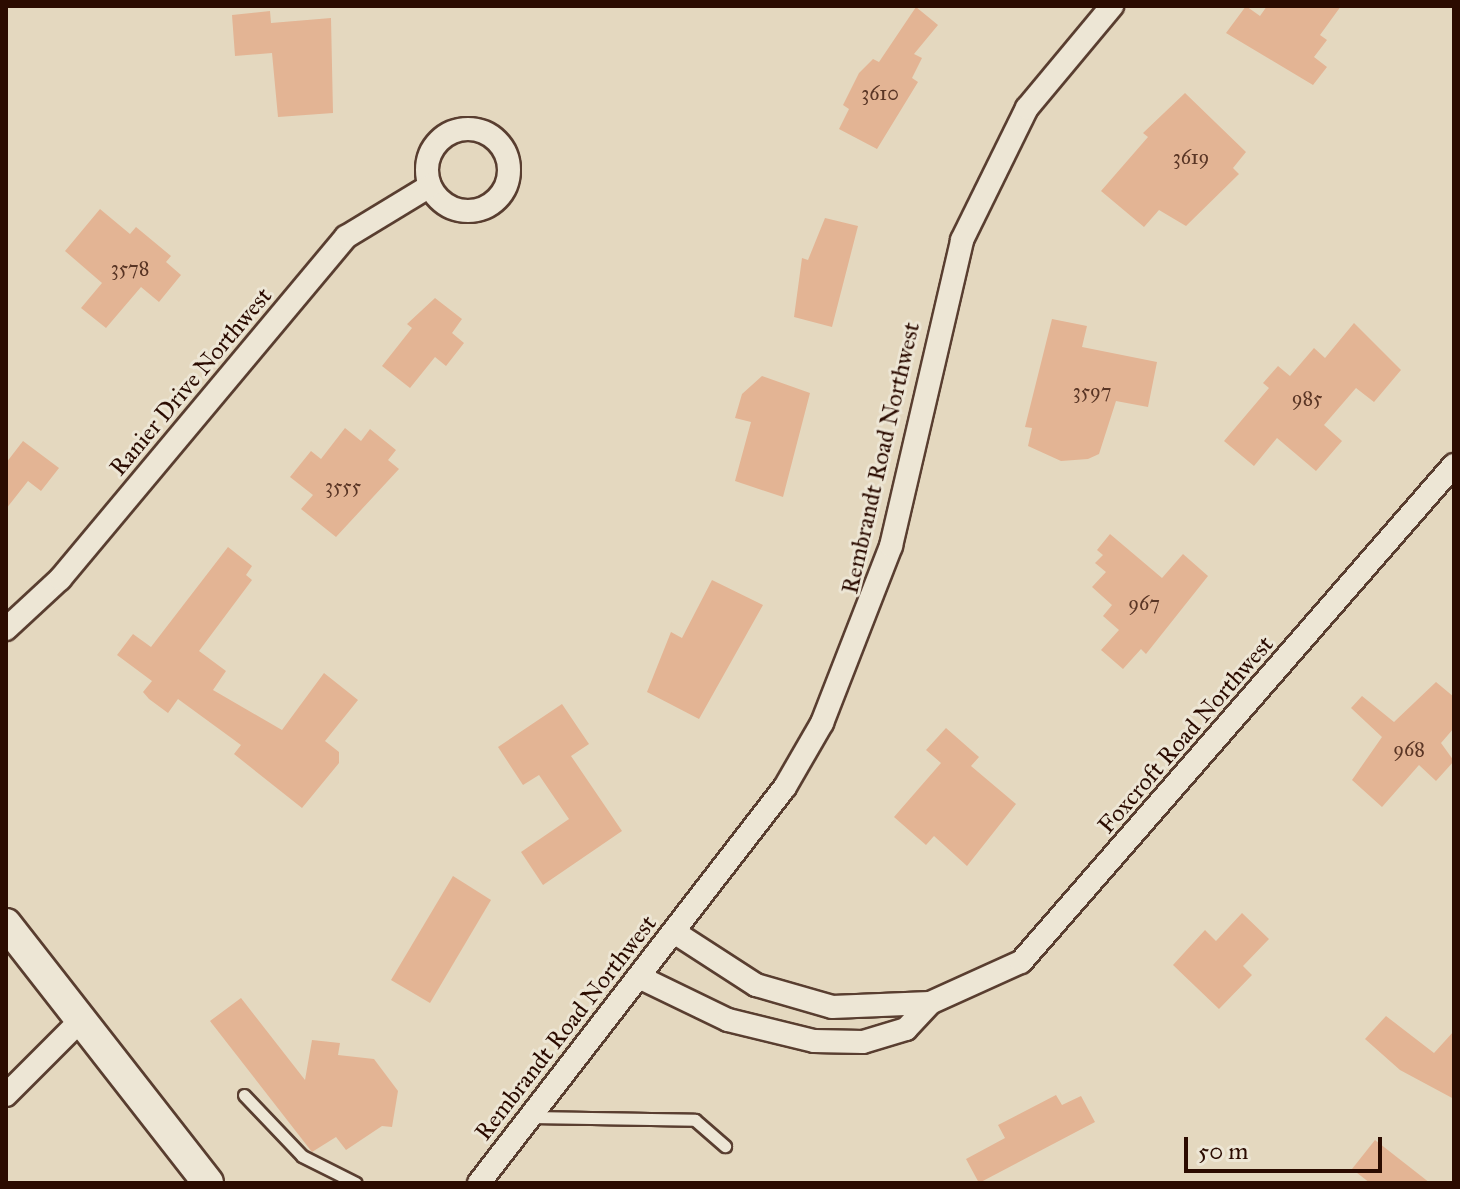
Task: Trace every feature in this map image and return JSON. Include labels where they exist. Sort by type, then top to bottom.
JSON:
[{"type":"main road","points":[[6,924],[208,1183]]},
{"type":"street","name":"Rembrandt Road Northwest","points":[[479,1183],[785,787],[834,697],[891,546],[962,240],[1027,108],[1112,6]]},
{"type":"street","name":"Ranier Drive Northwest","points":[[6,629],[60,579],[346,237],[430,186]]},
{"type":"street","name":"Foxcroft Road Northwest","points":[[674,932],[756,985],[794,999],[832,1007],[930,1003],[1021,962],[1454,465]]},
{"type":"street","name":"Foxcroft Road Northwest","points":[[639,977],[728,1020],[814,1041],[863,1042],[906,1029],[930,1003]]},
{"type":"street","points":[[6,1095],[81,1020]]},
{"type":"lane","points":[[244,1095],[302,1156],[356,1183]]},
{"type":"lane","points":[[530,1117],[695,1120],[725,1146]]},
{"type":"building","points":[[1246,6],[1260,16],[1267,6],[1341,6],[1320,35],[1327,40],[1314,57],[1327,67],[1313,85],[1226,33]]},
{"type":"building","points":[[916,7],[938,25],[914,54],[922,58],[912,78],[918,82],[877,149],[839,129],[849,109],[843,105],[859,73],[873,59],[879,62]]},
{"type":"building","points":[[270,11],[271,23],[331,18],[333,113],[278,117],[272,53],[235,56],[232,15]]},
{"type":"building","points":[[1185,93],[1246,152],[1233,168],[1239,174],[1186,226],[1159,210],[1144,227],[1101,191],[1148,137],[1143,133]]},
{"type":"building","points":[[100,209],[130,234],[136,227],[171,256],[166,262],[181,275],[159,302],[141,287],[106,328],[81,308],[102,283],[65,251]]},
{"type":"building","points":[[825,218],[858,226],[832,327],[794,317],[802,258],[808,260]]},
{"type":"building","points":[[435,298],[462,319],[452,333],[464,343],[446,366],[435,357],[410,388],[382,366],[412,328],[407,324]]},
{"type":"building","points":[[1052,319],[1087,326],[1082,347],[1157,362],[1148,407],[1116,401],[1099,454],[1088,459],[1061,461],[1028,446],[1032,428],[1025,427]]},
{"type":"building","points":[[1354,323],[1401,370],[1374,402],[1356,388],[1324,425],[1342,441],[1316,471],[1277,438],[1254,466],[1224,441],[1269,388],[1263,383],[1278,366],[1290,376],[1314,348],[1325,358]]},
{"type":"building","points":[[762,376],[810,393],[783,497],[735,481],[751,422],[735,418],[742,394]]},
{"type":"building","points":[[345,428],[361,441],[370,429],[396,450],[388,460],[399,469],[336,537],[301,509],[313,495],[290,477],[311,451],[321,459]]},
{"type":"building","points":[[23,441],[59,468],[41,491],[28,481],[6,509],[6,463]]},
{"type":"building","points":[[1110,534],[1162,578],[1183,554],[1208,576],[1146,654],[1141,649],[1123,669],[1101,650],[1119,630],[1103,616],[1112,605],[1092,587],[1106,572],[1095,563],[1103,555],[1097,550]]},
{"type":"building","points":[[228,547],[252,566],[246,575],[252,580],[199,651],[226,671],[213,690],[282,730],[324,673],[358,700],[325,741],[339,752],[339,763],[302,808],[234,754],[241,745],[178,699],[168,713],[149,699],[143,692],[152,681],[117,655],[133,634],[151,647]]},
{"type":"building","points":[[712,580],[763,605],[699,719],[647,692],[671,632],[682,638]]},
{"type":"building","points":[[1436,682],[1454,697],[1454,728],[1441,743],[1454,761],[1436,781],[1419,765],[1382,807],[1352,780],[1382,737],[1351,708],[1362,696],[1394,722]]},
{"type":"building","points":[[562,704],[589,744],[571,756],[622,831],[543,885],[521,852],[569,819],[539,775],[523,785],[498,747]]},
{"type":"building","points":[[946,728],[979,757],[971,766],[1016,804],[967,866],[934,836],[926,845],[894,817],[941,763],[926,750]]},
{"type":"building","points":[[453,876],[491,900],[430,1003],[391,980]]},
{"type":"building","points":[[1242,913],[1269,939],[1243,966],[1252,975],[1219,1009],[1173,965],[1205,930],[1216,941]]},
{"type":"building","points":[[241,998],[305,1080],[312,1040],[340,1043],[338,1055],[374,1059],[398,1091],[392,1127],[382,1126],[346,1150],[336,1137],[312,1152],[210,1021]]},
{"type":"building","points":[[1386,1016],[1434,1053],[1454,1031],[1454,1099],[1400,1070],[1365,1039]]},
{"type":"building","points":[[1056,1095],[1062,1105],[1081,1096],[1095,1122],[979,1183],[966,1159],[1005,1138],[998,1125]]},
{"type":"building","points":[[1375,1140],[1430,1183],[1370,1183],[1352,1169]]}]
